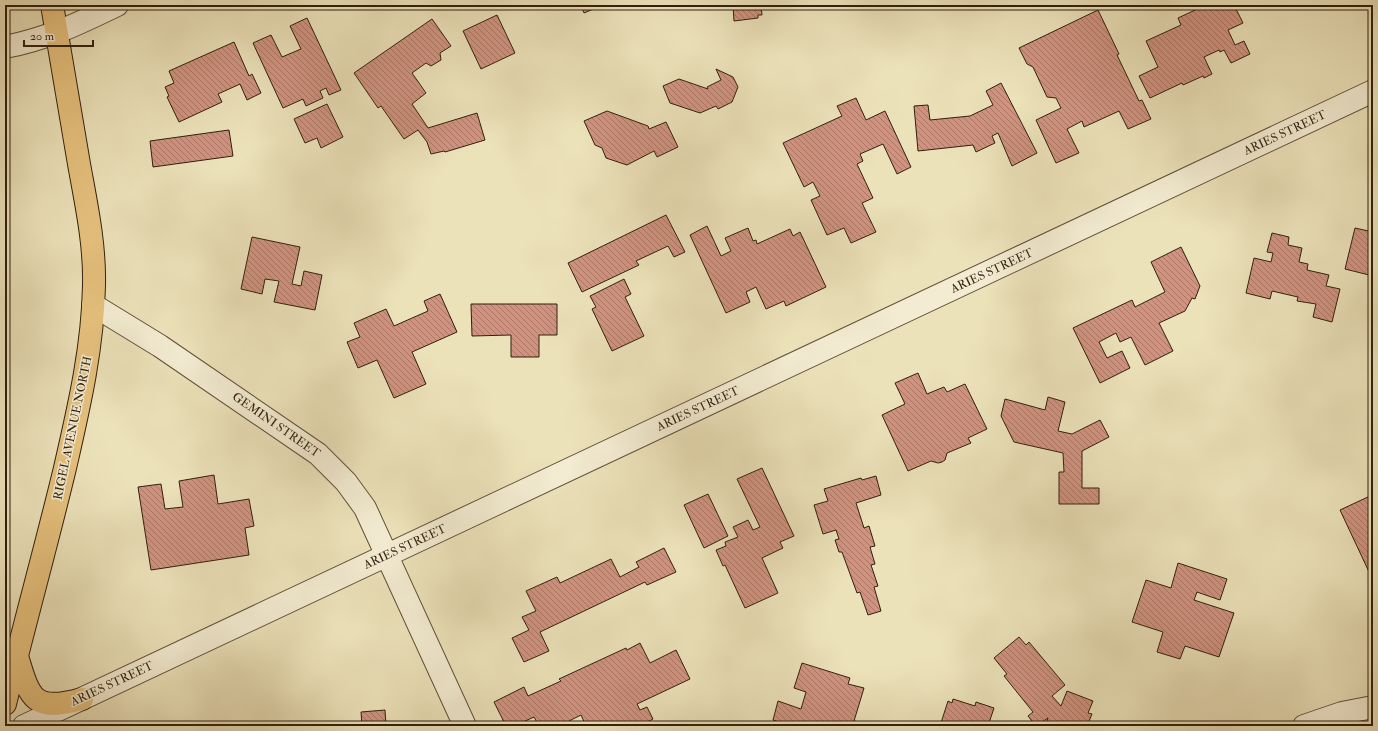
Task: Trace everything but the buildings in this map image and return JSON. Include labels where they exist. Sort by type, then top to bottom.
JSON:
[{"type":"main road","name":"RIGEL AVENUE NORTH","points":[[5,704],[48,538],[84,388],[89,357],[94,304],[93,261],[87,210],[52,5]]},
{"type":"main road","points":[[17,655],[25,682],[29,690],[38,700],[47,704],[60,705],[82,699]]},
{"type":"street","points":[[5,47],[32,42],[57,34],[118,5]]},
{"type":"street","name":"ARIES STREET","points":[[24,726],[1373,91]]},
{"type":"street","name":"GEMINI STREET","points":[[94,304],[160,346],[318,454],[346,482],[365,508],[465,726]]},
{"type":"street","points":[[1304,726],[1342,713],[1373,707]]}]
